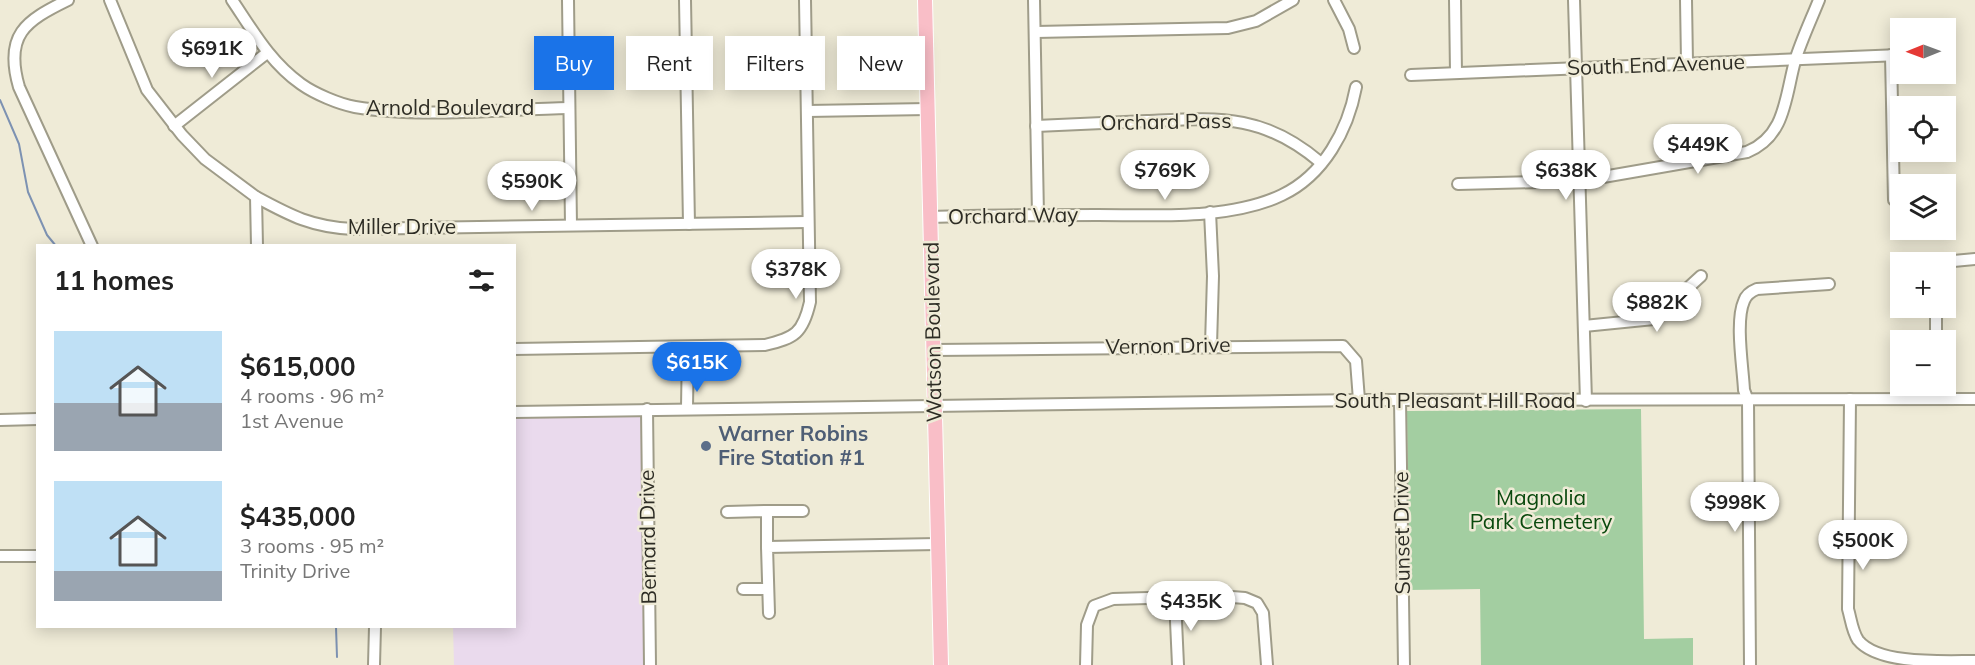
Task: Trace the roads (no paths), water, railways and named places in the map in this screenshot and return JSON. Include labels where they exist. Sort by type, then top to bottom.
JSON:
[{"type":"main road","name":"Watson Boulevard","points":[[925,0],[941,665]]},
{"type":"street","points":[[68,0],[36,15],[26,24],[15,45],[15,72],[91,244]]},
{"type":"street","name":"Miller Drive","points":[[110,0],[147,90],[174,126],[205,159],[256,197],[297,219],[328,228],[807,222]]},
{"type":"street","name":"Arnold Boulevard","points":[[232,0],[267,53],[302,85],[354,107],[416,111],[569,108]]},
{"type":"street","points":[[568,0],[571,225]]},
{"type":"street","points":[[685,0],[689,224]]},
{"type":"street","points":[[516,349],[765,345],[788,339],[805,324],[810,302],[805,0]]},
{"type":"street","points":[[1034,0],[1038,215]]},
{"type":"street","points":[[1036,32],[1228,28],[1256,21],[1293,0]]},
{"type":"street","points":[[1334,0],[1349,29],[1354,48]]},
{"type":"street","points":[[1455,0],[1456,73]]},
{"type":"street","points":[[1574,0],[1586,401]]},
{"type":"street","points":[[1686,0],[1687,62]]},
{"type":"street","points":[[1458,184],[1580,181],[1747,152],[1758,148],[1775,132],[1784,112],[1795,61],[1820,0]]},
{"type":"street","points":[[174,126],[267,53]]},
{"type":"street","name":"South End Avenue","points":[[1411,75],[1890,55]]},
{"type":"street","points":[[1894,174],[1896,84]]},
{"type":"street","name":"Orchard Way","points":[[930,217],[1170,215],[1247,207],[1283,195],[1299,184],[1320,162],[1342,135],[1356,87]]},
{"type":"street","points":[[807,111],[928,109]]},
{"type":"street","name":"Orchard Pass","points":[[1036,126],[1226,118],[1275,132],[1299,144],[1320,162]]},
{"type":"street","points":[[256,197],[257,244]]},
{"type":"street","points":[[1210,212],[1213,276],[1211,345]]},
{"type":"street","points":[[1956,261],[1975,259]]},
{"type":"street","points":[[1584,326],[1654,319],[1701,276]]},
{"type":"street","points":[[1750,665],[1748,401],[1744,390],[1742,338],[1744,300],[1751,292],[1769,287],[1829,284]]},
{"type":"street","name":"Vernon Drive","points":[[934,350],[1211,345],[1343,346],[1356,361],[1359,400]]},
{"type":"street","points":[[687,407],[688,347]]},
{"type":"street","points":[[1850,399],[1848,609],[1854,631],[1860,642],[1880,658],[1912,663],[1975,661]]},
{"type":"street","name":"South Pleasant Hill Road","points":[[516,411],[1359,400],[1975,399]]},
{"type":"street","name":"Sunset Drive","points":[[1400,400],[1404,665]]},
{"type":"street","name":"Bernard Drive","points":[[647,409],[650,665]]},
{"type":"street","points":[[0,420],[36,419]]},
{"type":"street","points":[[727,512],[803,511]]},
{"type":"street","points":[[766,512],[769,613]]},
{"type":"street","points":[[767,547],[938,544]]},
{"type":"street","points":[[0,556],[36,556]]},
{"type":"street","points":[[743,589],[768,589]]},
{"type":"street","points":[[1086,665],[1087,625],[1094,606],[1113,599],[1219,596],[1245,598],[1257,603],[1263,613],[1267,665]]},
{"type":"street","points":[[1175,599],[1178,665]]},
{"type":"street","points":[[374,665],[375,628]]},
{"type":"waterway","points":[[0,100],[19,144],[28,192],[47,235],[54,244]]},
{"type":"waterway","points":[[336,628],[337,657]]},
{"type":"place","name":"Warner Robins Fire Station #1","points":[[706,446]]},
{"type":"park label","name":"Magnolia Park Cemetery","points":[[1541,510]]}]
